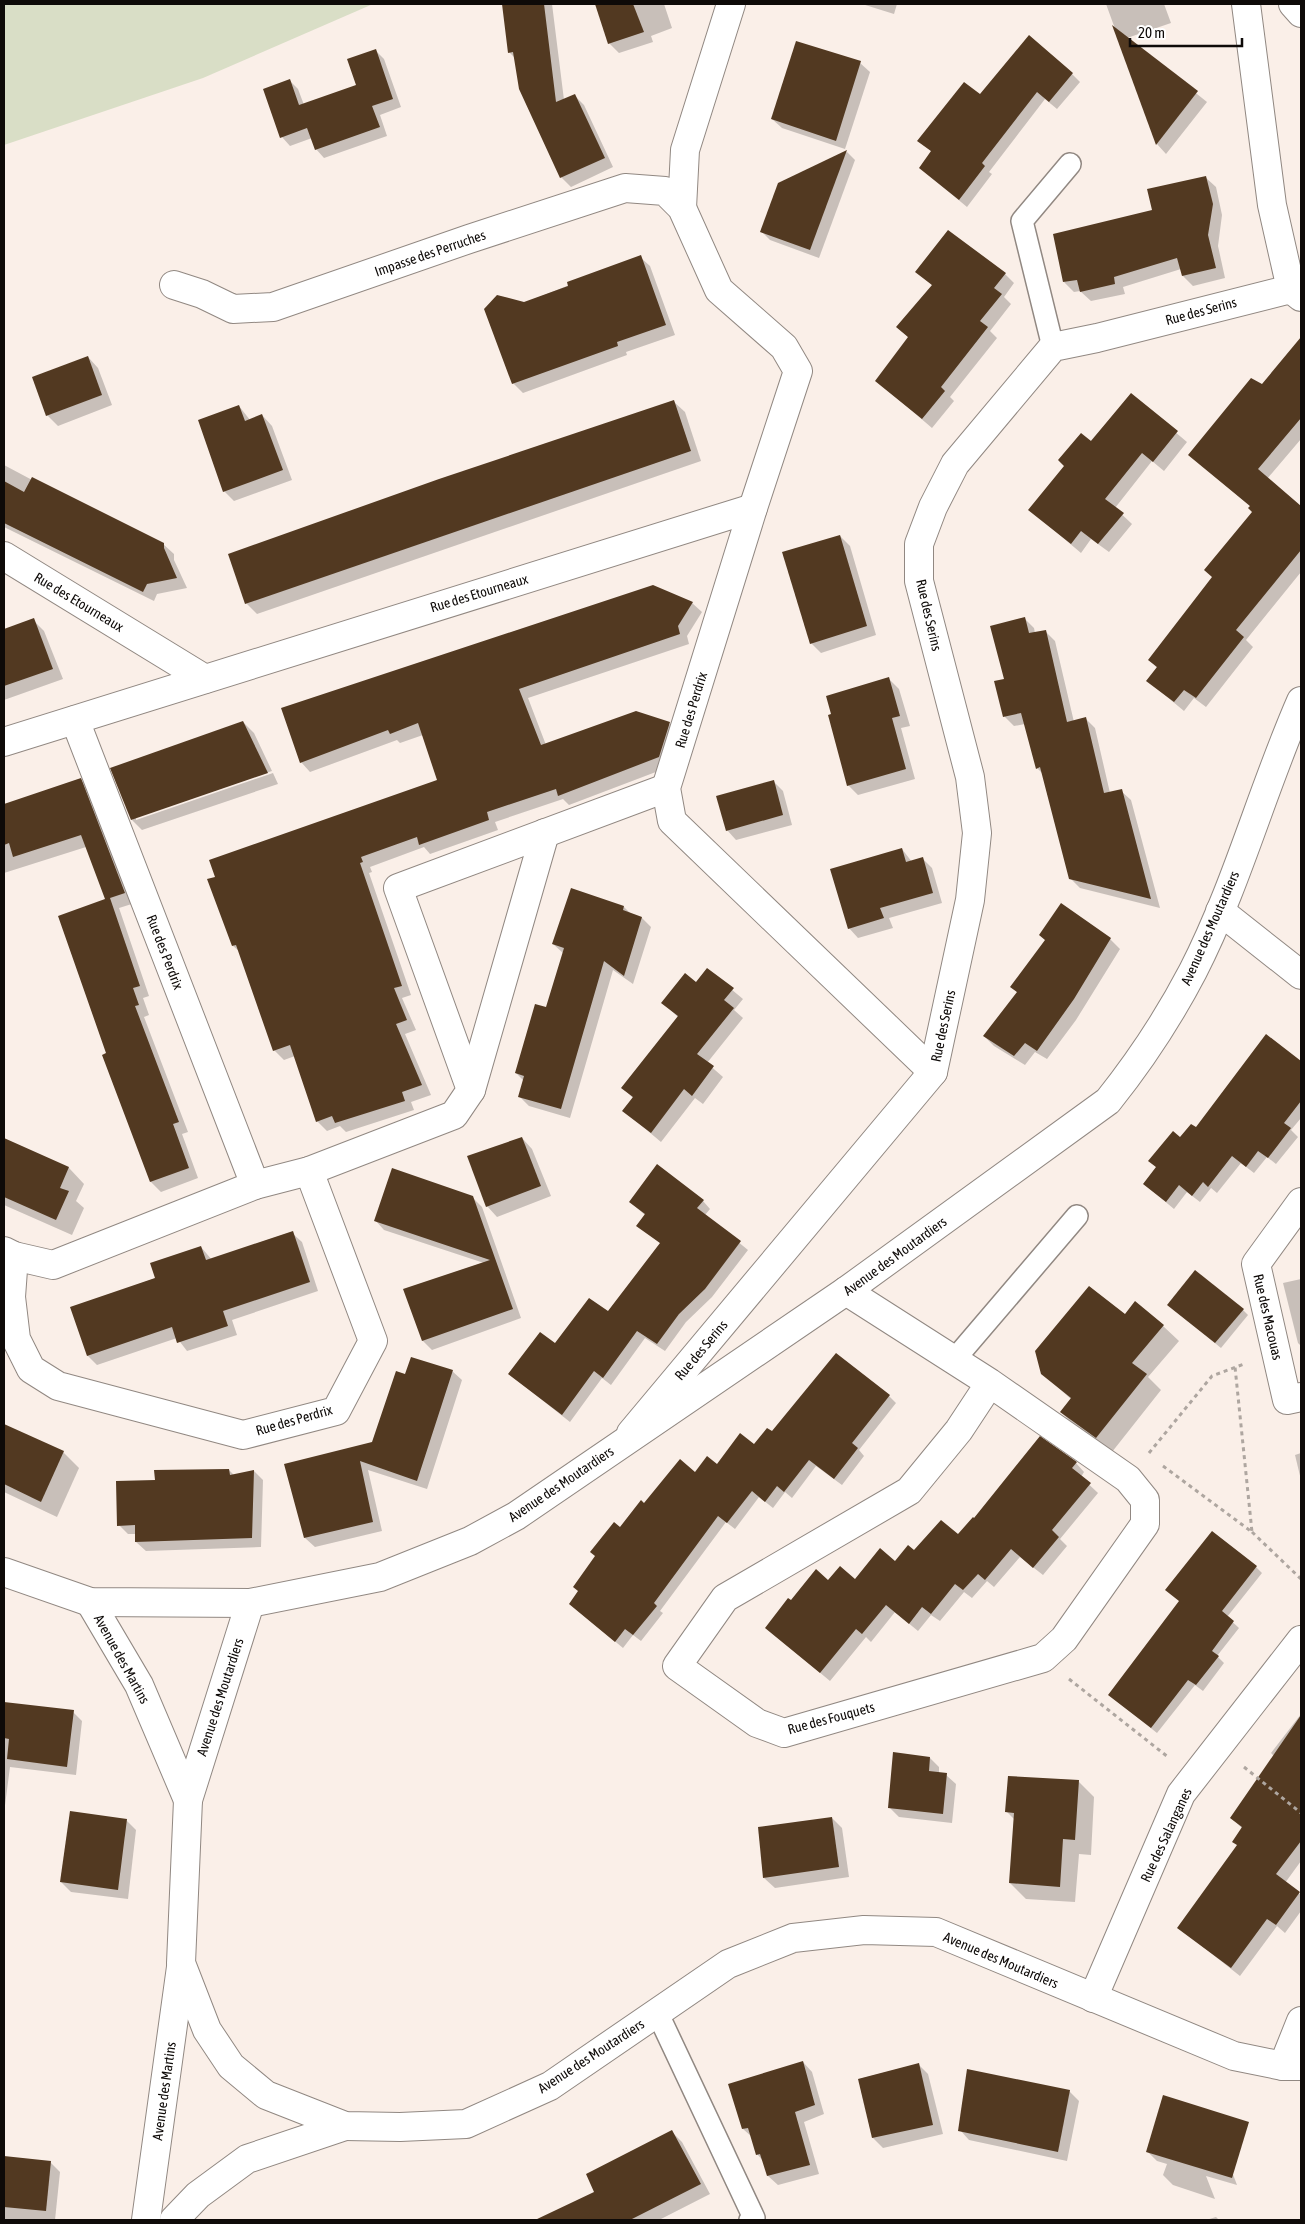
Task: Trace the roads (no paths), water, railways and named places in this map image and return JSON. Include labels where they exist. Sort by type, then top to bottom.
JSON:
[{"type":"street","name":"Impasse des Perruches","points":[[682,208],[686,150],[731,4]]},
{"type":"street","name":"Rue des Serins","points":[[622,1444],[933,1072],[970,900],[977,834],[970,777],[919,581],[919,544],[933,507],[956,464],[1053,347],[1296,293],[1272,205],[1246,4]]},
{"type":"street","points":[[1293,4],[1301,13]]},
{"type":"street","name":"Impasse des Perruches","points":[[174,285],[202,294],[234,309],[273,307],[468,239],[626,188],[664,191],[682,208],[719,290],[784,347],[798,370],[753,508]]},
{"type":"street","name":"Rue des Etourneaux","points":[[4,742],[753,508]]},
{"type":"street","name":"Rue des Perdrix","points":[[666,788],[753,508]]},
{"type":"street","name":"Rue des Etourneaux","points":[[4,556],[205,679]]},
{"type":"street","name":"Avenue des Moutardiers","points":[[1292,2066],[1234,2056],[936,1932],[864,1930],[793,1938],[728,1964],[550,2086],[466,2124],[400,2127],[345,2126],[266,2095],[231,2066],[207,2030],[181,1963],[188,1800],[250,1603],[380,1577],[425,1561],[470,1541],[516,1516],[846,1291],[1108,1101],[1135,1067],[1193,971],[1220,911],[1301,701]]},
{"type":"street","name":"Rue des Perdrix","points":[[75,720],[255,1184]]},
{"type":"street","name":"Rue des Serins","points":[[666,788],[672,821],[933,1072]]},
{"type":"street","points":[[471,1090],[398,888],[666,788]]},
{"type":"street","name":"Rue des Perdrix","points":[[309,1171],[373,1341],[336,1411],[243,1435],[58,1386],[31,1369],[16,1339],[11,1297],[9,1254],[53,1265],[255,1184],[309,1171],[454,1115],[471,1090],[545,833]]},
{"type":"street","points":[[1220,911],[1301,975]]},
{"type":"street","name":"Rue des Macouas","points":[[1301,1202],[1256,1264],[1287,1400],[1301,1397]]},
{"type":"street","name":"Rue des Fouquets","points":[[846,1291],[990,1382],[1128,1479],[1145,1500],[1145,1524],[1064,1639],[1043,1658],[784,1733],[757,1723],[677,1666],[725,1598],[909,1491],[959,1430],[990,1382]]},
{"type":"street","points":[[4,1572],[90,1602],[250,1603]]},
{"type":"street","name":"Avenue des Martins","points":[[90,1602],[139,1685],[188,1800]]},
{"type":"street","name":"Rue des Salanganes","points":[[1093,1998],[1181,1794],[1301,1640]]},
{"type":"street","name":"Avenue des Martins","points":[[146,2220],[181,1963]]},
{"type":"street","points":[[1292,2066],[1301,2020]]},
{"type":"street","points":[[174,2220],[198,2195],[247,2159],[345,2126]]},
{"type":"lane","points":[[1053,347],[1022,221],[1070,164]]},
{"type":"lane","points":[[954,1360],[1077,1216]]},
{"type":"lane","points":[[657,2012],[754,2218],[750,2220]]}]
